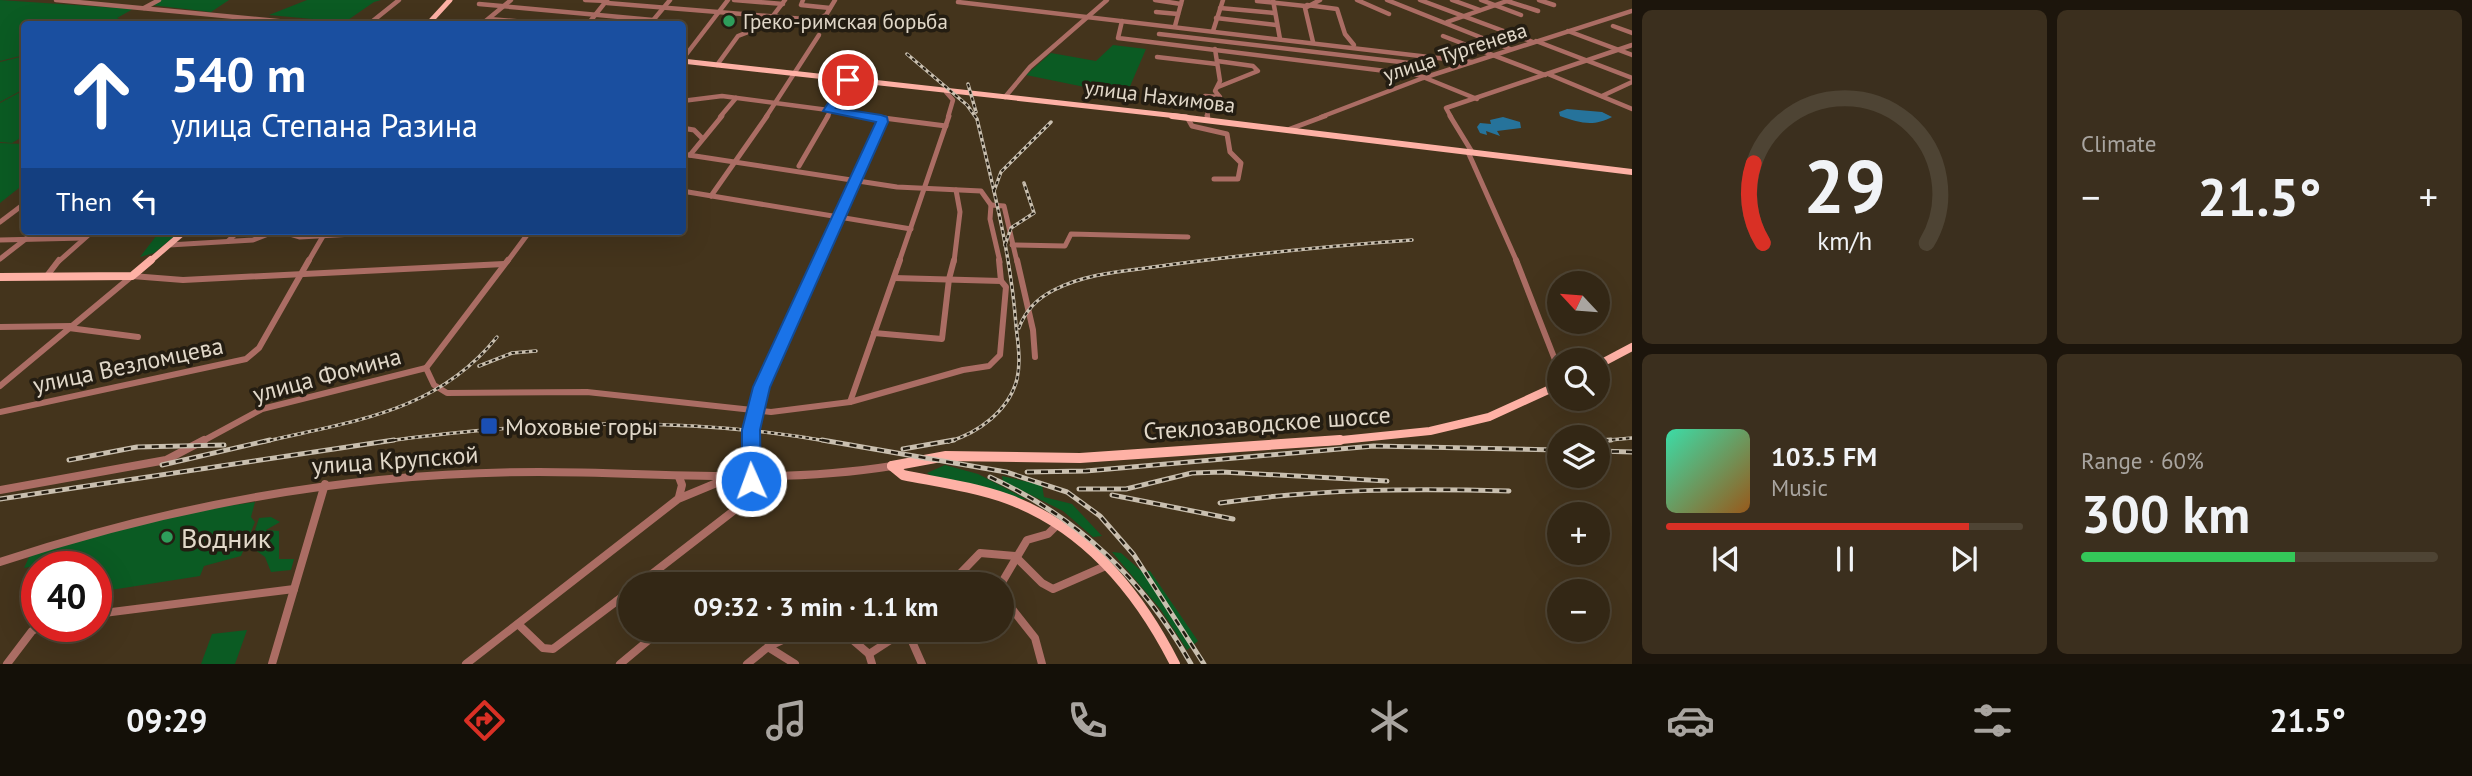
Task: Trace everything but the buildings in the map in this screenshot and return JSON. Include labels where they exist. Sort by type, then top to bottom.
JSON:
[{"type":"main road","points":[[431,21],[450,0]]},
{"type":"main road","name":"улица Нахимова","points":[[686,61],[1187,117],[1632,172]]},
{"type":"main road","points":[[0,277],[132,276],[180,235]]},
{"type":"main road","points":[[1610,358],[1632,346]]},
{"type":"main road","name":"Стеклозаводское шоссе","points":[[968,456],[1090,457],[1308,443],[1430,431],[1489,417],[1547,390]]},
{"type":"main road","name":"улица Крупской","points":[[892,466],[968,456]]},
{"type":"main road","points":[[918,461],[914,469],[920,478]]},
{"type":"main road","points":[[892,466],[903,475],[1007,499],[1059,524],[1089,546],[1108,565],[1154,622],[1175,664]]},
{"type":"street","points":[[56,0],[278,21]]},
{"type":"street","points":[[142,8],[159,0]]},
{"type":"street","points":[[373,21],[399,0]]},
{"type":"street","points":[[486,21],[511,0]]},
{"type":"street","points":[[585,0],[818,20],[835,0]]},
{"type":"street","points":[[652,21],[670,0]]},
{"type":"street","points":[[686,56],[728,0]]},
{"type":"street","points":[[734,0],[784,2]]},
{"type":"street","points":[[803,0],[801,5],[830,8]]},
{"type":"street","points":[[1005,97],[1030,67],[1107,0]]},
{"type":"street","points":[[1155,0],[1181,2],[1175,26]]},
{"type":"street","points":[[1208,120],[1205,96],[1220,97],[1214,91],[1220,81],[1217,77],[1213,30],[1223,0]]},
{"type":"street","points":[[1306,5],[1320,0]]},
{"type":"street","points":[[1357,0],[1389,13]]},
{"type":"street","points":[[1387,0],[1510,49]]},
{"type":"street","points":[[1420,0],[1587,60],[1632,80]]},
{"type":"street","points":[[1452,0],[1480,10]]},
{"type":"street","points":[[1481,0],[1521,15]]},
{"type":"street","points":[[1447,22],[1508,0],[1538,11]]},
{"type":"street","points":[[1539,0],[1554,5]]},
{"type":"street","points":[[590,21],[607,1]]},
{"type":"street","points":[[1257,1],[1337,9],[1345,34],[1355,47]]},
{"type":"street","points":[[1273,1],[1283,58]]},
{"type":"street","points":[[717,65],[738,36],[758,32],[775,16],[784,2]]},
{"type":"street","points":[[958,2],[1472,62]]},
{"type":"street","points":[[479,4],[643,21]]},
{"type":"street","points":[[1306,5],[1314,42]]},
{"type":"street","points":[[1220,8],[1274,13]]},
{"type":"street","name":"улица Тургенева","points":[[1290,130],[1426,77],[1632,11]]},
{"type":"street","points":[[1156,12],[1178,14]]},
{"type":"street","points":[[1216,18],[1276,25]]},
{"type":"street","points":[[489,19],[513,21]]},
{"type":"street","points":[[1122,21],[1118,38],[1426,77],[1477,99]]},
{"type":"street","points":[[1613,26],[1632,33]]},
{"type":"street","points":[[1120,30],[1127,31]]},
{"type":"street","points":[[1568,31],[1632,55]]},
{"type":"street","points":[[1159,34],[1418,64]]},
{"type":"street","points":[[711,195],[777,103],[819,35]]},
{"type":"street","points":[[1443,36],[1632,109]]},
{"type":"street","points":[[1548,348],[1498,213],[1446,108],[1632,45]]},
{"type":"street","points":[[1410,53],[1426,77]]},
{"type":"street","points":[[1157,57],[1253,66],[1258,72],[1218,87]]},
{"type":"street","points":[[787,170],[799,166],[848,80]]},
{"type":"street","points":[[1602,96],[1632,80]]},
{"type":"street","points":[[850,402],[926,190],[946,126],[953,100],[946,92]]},
{"type":"street","points":[[686,100],[708,96],[736,98],[946,126]]},
{"type":"street","points":[[690,155],[736,98]]},
{"type":"street","points":[[1187,117],[1192,126],[1227,134],[1230,152],[1241,163],[1238,179],[1214,179]]},
{"type":"street","points":[[655,572],[752,498],[753,412],[761,387],[883,119]]},
{"type":"street","points":[[686,129],[694,130],[702,138]]},
{"type":"street","points":[[686,154],[926,190],[981,191],[991,205],[1003,206],[1033,330],[1035,357]]},
{"type":"street","points":[[799,166],[805,172]]},
{"type":"street","points":[[874,333],[942,339],[948,279],[953,273],[959,229],[956,190]]},
{"type":"street","points":[[686,192],[911,229]]},
{"type":"street","points":[[991,205],[989,212],[1003,277],[1000,281]]},
{"type":"street","points":[[0,222],[21,207]]},
{"type":"street","points":[[17,210],[21,211]]},
{"type":"street","points":[[1012,245],[1055,248],[1065,246],[1071,234],[1188,237]]},
{"type":"street","points":[[0,259],[30,235]]},
{"type":"street","points":[[46,277],[60,259],[88,235]]},
{"type":"street","points":[[226,242],[234,235]]},
{"type":"street","points":[[169,245],[257,239],[268,235]]},
{"type":"street","points":[[291,235],[309,235]]},
{"type":"street","name":"улица Везломцева","points":[[0,412],[242,360],[259,348],[323,235]]},
{"type":"street","points":[[527,235],[426,368],[434,385],[447,393],[587,392],[753,412],[808,409],[850,402],[963,370],[989,366],[1000,355],[1006,287],[1000,281],[894,278]]},
{"type":"street","points":[[0,240],[84,238]]},
{"type":"street","points":[[0,386],[132,276],[172,280],[504,264]]},
{"type":"street","points":[[0,327],[71,327],[138,337]]},
{"type":"street","name":"улица Фомина","points":[[0,490],[166,460],[262,409],[426,368]]},
{"type":"street","name":"улица Крупской","points":[[0,562],[135,519],[325,484],[390,476],[528,472],[751,481],[810,478],[892,466]]},
{"type":"street","points":[[678,499],[682,485],[679,478]]},
{"type":"street","points":[[466,664],[678,499],[724,480]]},
{"type":"street","points":[[272,664],[325,484]]},
{"type":"street","points":[[1007,572],[1030,537],[1048,534],[1059,524]]},
{"type":"street","points":[[962,572],[980,553],[1016,556],[1025,562],[1040,583],[1054,589],[1108,565]]},
{"type":"street","points":[[112,612],[294,589]]},
{"type":"street","points":[[518,624],[543,648],[553,649],[617,601]]},
{"type":"street","points":[[1014,611],[1035,638],[1042,664]]},
{"type":"street","points":[[7,664],[25,642]]},
{"type":"street","points":[[620,664],[646,642]]},
{"type":"street","points":[[747,664],[779,642]]},
{"type":"street","points":[[853,642],[871,659],[892,642]]},
{"type":"street","points":[[912,642],[922,664]]},
{"type":"street","points":[[768,647],[795,664]]},
{"type":"green space","points":[[0,0],[133,9],[117,18],[120,21],[21,21],[21,56],[0,61]]},
{"type":"green space","points":[[160,0],[229,0],[211,12],[151,5]]},
{"type":"green space","points":[[307,0],[381,0],[346,21],[269,15]]},
{"type":"green space","points":[[1113,45],[1146,49],[1128,91],[1115,89],[1114,93],[1026,75],[1051,53],[1096,61]]},
{"type":"green space","points":[[21,57],[21,91],[0,102],[0,62]]},
{"type":"green space","points":[[21,92],[21,138],[12,143],[0,142],[0,103]]},
{"type":"green space","points":[[0,143],[21,144],[21,186],[0,203]]},
{"type":"green space","points":[[157,235],[176,235],[154,253],[140,257]]},
{"type":"green space","points":[[945,465],[978,474],[1026,499],[1012,499],[934,478],[927,473]]},
{"type":"green space","points":[[1002,476],[1042,485],[1044,497],[1072,504],[1102,536],[1093,537],[1063,511],[1003,481]]},
{"type":"green space","name":"Водник","points":[[255,502],[251,517],[255,522],[241,556],[204,566],[200,576],[112,590],[112,551],[44,551],[172,514]]},
{"type":"green space","points":[[271,517],[280,522],[266,530],[279,531],[279,559],[294,559],[291,570],[271,572],[265,557],[250,546],[259,518]]},
{"type":"green space","points":[[1112,552],[1121,553],[1140,570],[1150,571],[1198,641],[1187,650],[1161,610]]},
{"type":"green space","points":[[247,630],[235,664],[201,664],[212,634]]},
{"type":"water","points":[[1567,109],[1602,112],[1612,117],[1599,122],[1580,122],[1560,116],[1559,112]]},
{"type":"water","points":[[1503,117],[1520,122],[1521,128],[1497,131],[1500,136],[1486,131],[1487,135],[1480,133],[1477,127],[1480,123],[1491,124],[1490,120]]},
{"type":"railway","points":[[907,54],[967,105],[977,119],[1005,245]]},
{"type":"railway","points":[[968,84],[976,112]]},
{"type":"railway","points":[[994,191],[1001,172],[1051,122]]},
{"type":"railway","points":[[1005,245],[1011,228],[1034,213],[1024,183]]},
{"type":"railway","points":[[1019,328],[1028,311],[1043,297],[1081,279],[1259,254],[1412,240]]},
{"type":"railway","points":[[953,440],[981,427],[1000,411],[1017,379],[1019,359],[1014,300],[1005,245]]},
{"type":"railway","points":[[263,442],[360,420],[420,398],[447,383],[473,362],[497,337]]},
{"type":"railway","points":[[479,366],[512,353],[536,351]]},
{"type":"railway","points":[[384,442],[494,429],[606,424],[719,428],[832,442]]},
{"type":"railway","points":[[1611,440],[1598,441],[1632,438]]},
{"type":"railway","points":[[162,465],[270,440]]},
{"type":"railway","points":[[384,442],[394,440]]},
{"type":"railway","points":[[822,440],[1006,472],[1067,492],[1100,516],[1134,555],[1204,664]]},
{"type":"railway","points":[[903,449],[953,440]]},
{"type":"railway","points":[[948,442],[953,440]]},
{"type":"railway","points":[[0,499],[384,442]]},
{"type":"railway","points":[[69,460],[137,447],[224,445]]},
{"type":"railway","points":[[1027,472],[1086,471],[1374,446],[1547,450]]},
{"type":"railway","points":[[1610,451],[1632,452]]},
{"type":"railway","points":[[1079,489],[1126,489],[1192,473],[1222,472],[1387,481]]},
{"type":"railway","points":[[990,477],[1052,512],[1106,554],[1152,605],[1191,664]]},
{"type":"railway","points":[[1220,503],[1364,491],[1509,491]]},
{"type":"railway","points":[[1112,495],[1233,519]]},
{"type":"place","name":"Греко-римская борьба","points":[[729,21]]},
{"type":"place","name":"Моховые горы","points":[[489,426]]},
{"type":"place","name":"Водник","points":[[167,537]]},
{"type":"route","points":[[751,481],[751,430],[753,412],[761,387],[883,119],[829,111],[848,80]]}]
